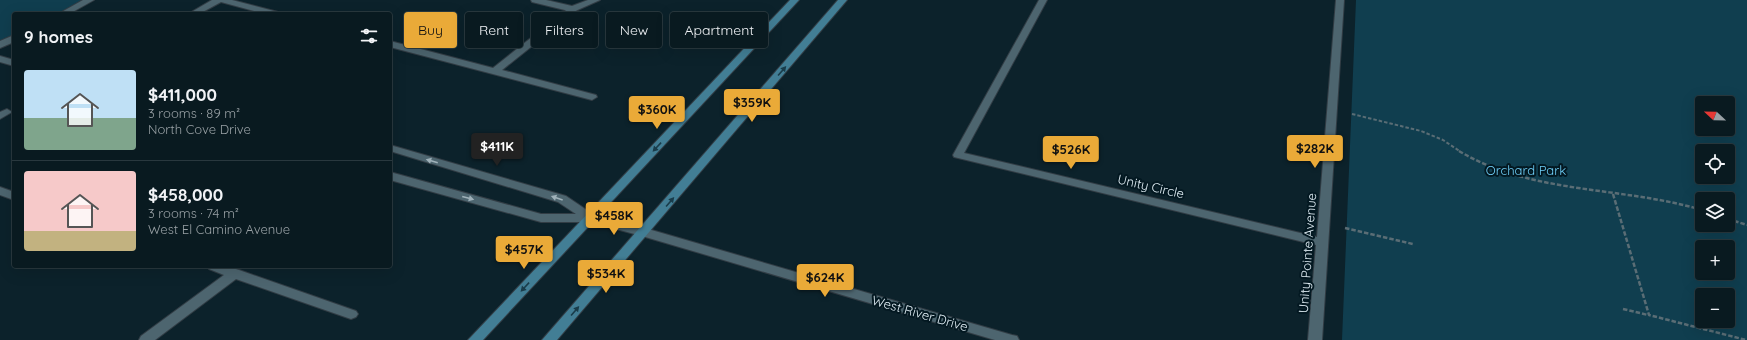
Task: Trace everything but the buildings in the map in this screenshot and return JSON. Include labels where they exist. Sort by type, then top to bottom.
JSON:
[{"type":"main road","points":[[475,340],[795,0]]},
{"type":"main road","points":[[549,340],[644,232],[843,0]]},
{"type":"street","points":[[66,12],[90,0]]},
{"type":"street","points":[[196,12],[220,0],[267,12]]},
{"type":"street","points":[[536,0],[573,8]]},
{"type":"street","points":[[494,72],[573,8],[596,0]]},
{"type":"street","name":"Unity Circle","points":[[1043,0],[958,155],[1322,242]]},
{"type":"street","name":"Unity Pointe Avenue","points":[[1315,340],[1340,0]]},
{"type":"street","points":[[0,45],[12,39]]},
{"type":"street","points":[[392,45],[592,97]]},
{"type":"street","points":[[0,59],[12,62]]},
{"type":"street","points":[[392,149],[562,199],[590,218]]},
{"type":"street","points":[[392,177],[541,218],[590,218]]},
{"type":"street","points":[[0,191],[12,195]]},
{"type":"street","name":"West River Drive","points":[[590,218],[644,232],[1012,340]]},
{"type":"street","points":[[219,268],[351,314]]},
{"type":"street","points":[[146,340],[234,273]]},
{"type":"path","points":[[1358,116],[1401,125],[1422,132],[1444,141],[1461,152],[1498,169],[1524,177],[1552,184],[1613,194],[1664,200],[1695,208]]},
{"type":"path","points":[[1613,194],[1649,315]]},
{"type":"path","points":[[1735,221],[1747,225]]},
{"type":"path","points":[[1323,222],[1413,244]]},
{"type":"path","points":[[1623,309],[1746,340]]},
{"type":"green space","points":[[0,0],[88,0],[63,12],[12,12],[12,37],[0,42]]},
{"type":"green space","name":"Orchard Park","points":[[1356,0],[1747,0],[1747,340],[1342,340]]}]
